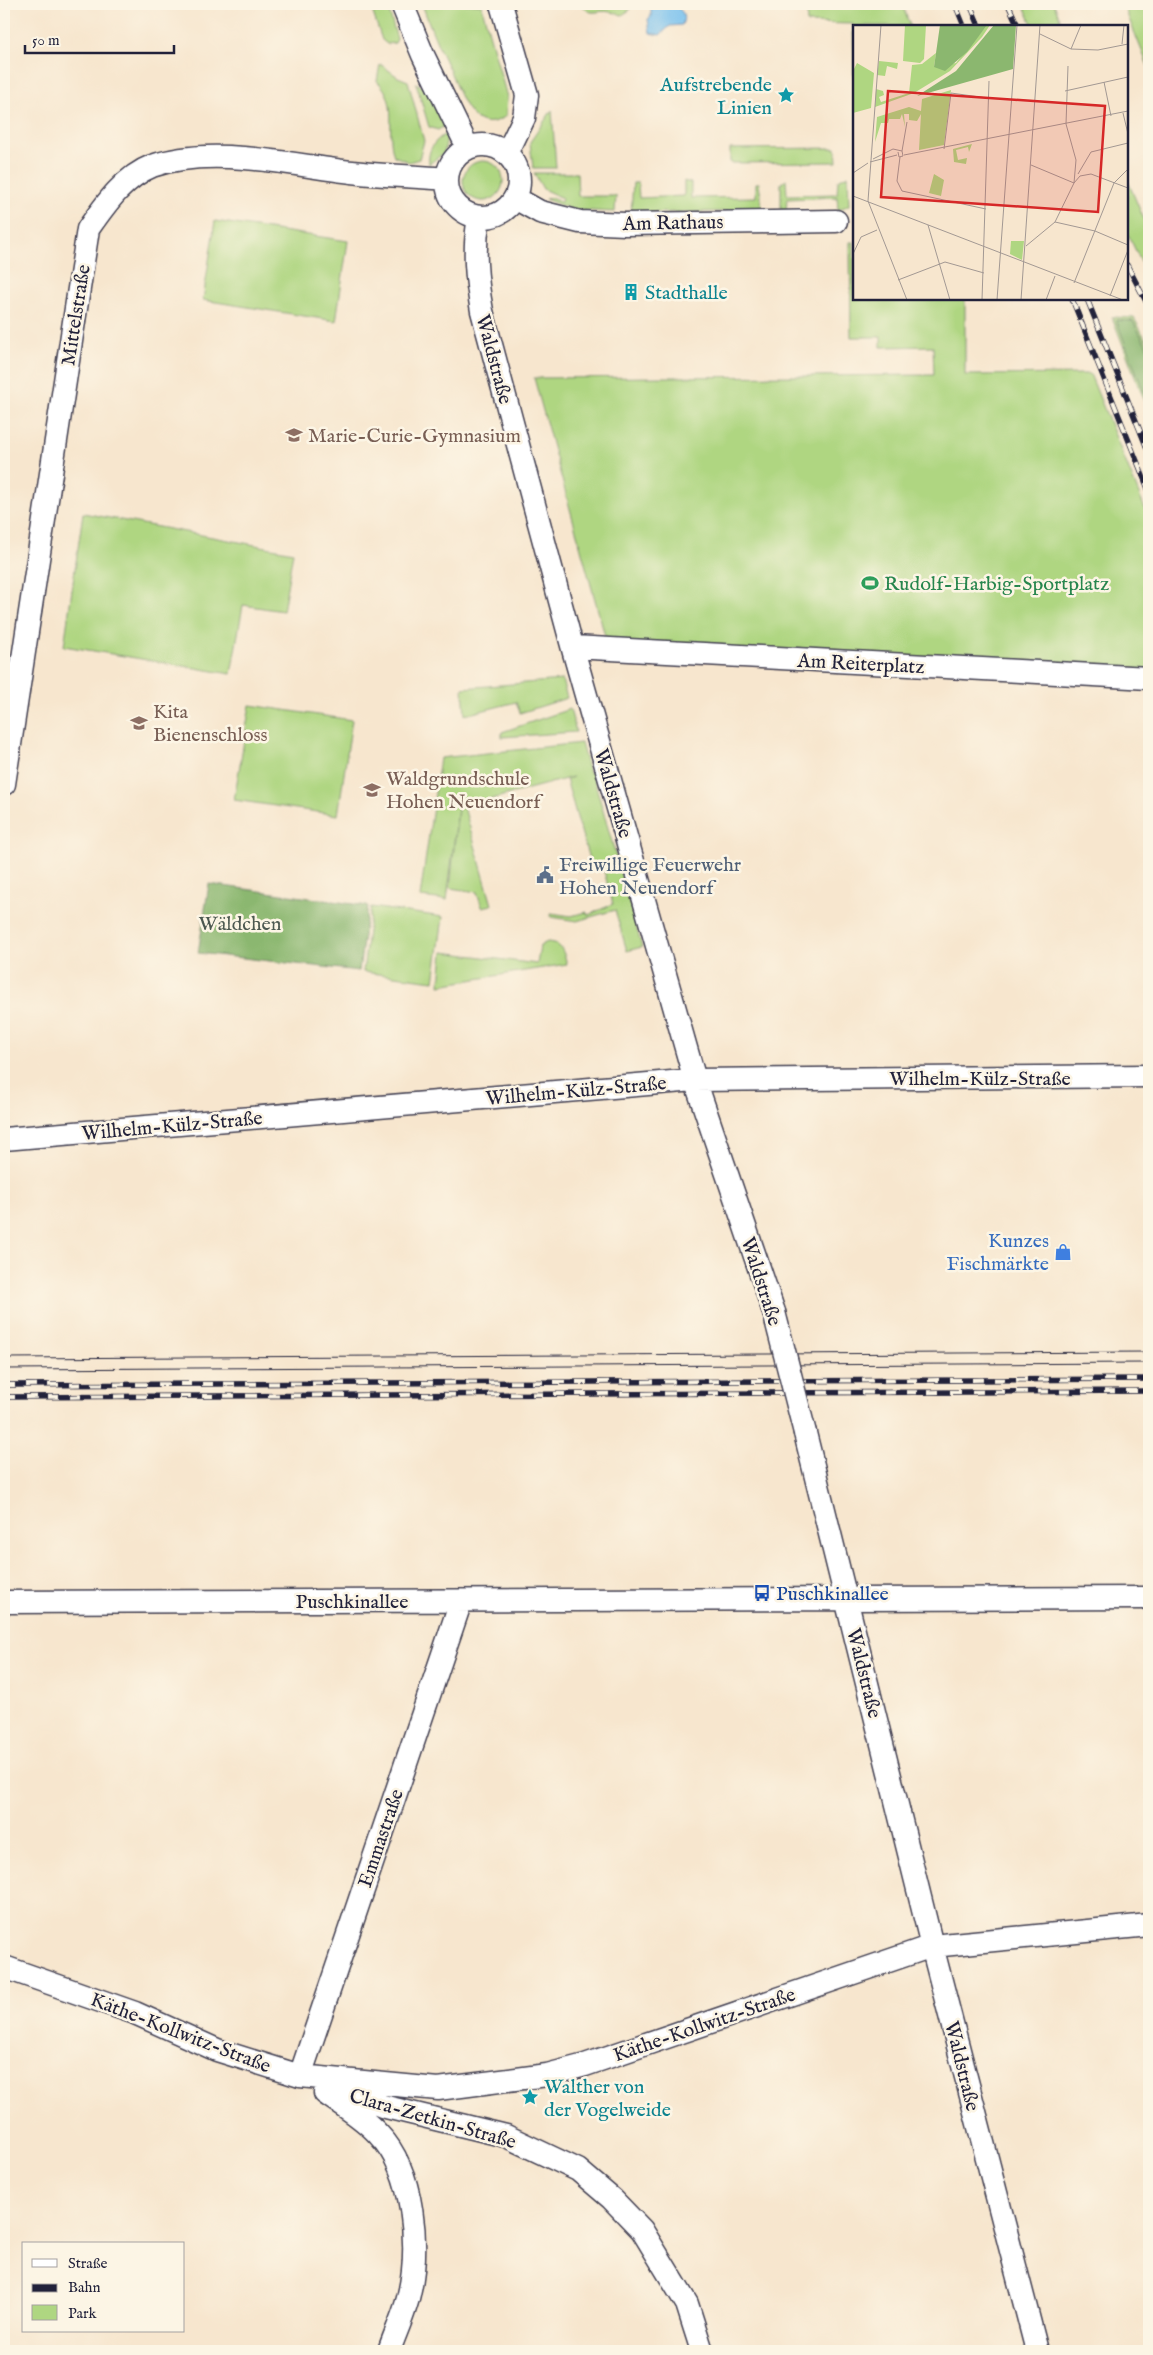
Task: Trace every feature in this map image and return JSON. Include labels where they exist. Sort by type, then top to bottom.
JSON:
[{"type":"street","points":[[402,4],[419,47],[468,148]]},
{"type":"street","points":[[501,4],[527,95],[524,118],[514,140],[505,152]]},
{"type":"street","points":[[484,144],[505,152],[518,169],[520,184],[515,198],[500,213],[479,217],[462,210],[454,202],[448,191],[447,179],[453,161],[468,148],[484,144]]},
{"type":"street","name":"Mittelstraße","points":[[4,784],[88,229],[105,205],[125,183],[151,167],[184,158],[212,155],[374,175],[447,179]]},
{"type":"street","name":"Am Rathaus","points":[[515,198],[540,212],[580,222],[625,224],[836,221]]},
{"type":"street","name":"Waldstraße","points":[[479,217],[475,240],[474,266],[482,311],[573,647],[695,1080],[774,1312],[932,1946],[1037,2351]]},
{"type":"street","name":"Am Reiterplatz","points":[[573,647],[1149,678]]},
{"type":"street","name":"Wilhelm-Külz-Straße","points":[[4,1139],[695,1080],[1149,1076]]},
{"type":"street","name":"Puschkinallee","points":[[4,1602],[846,1599],[1030,1596],[1149,1598]]},
{"type":"street","name":"Emmastraße","points":[[300,2076],[461,1601]]},
{"type":"street","name":"Käthe-Kollwitz-Straße","points":[[4,1966],[135,2013],[217,2050],[300,2076],[438,2089],[474,2086],[547,2074],[585,2065],[932,1946],[1149,1925]]},
{"type":"street","points":[[300,2076],[380,2135],[396,2161],[407,2185],[412,2209],[413,2251],[409,2294],[389,2351]]},
{"type":"street","name":"Clara-Zetkin-Straße","points":[[300,2076],[382,2106],[506,2136],[578,2170],[612,2199],[642,2230],[687,2304],[702,2351]]},
{"type":"green space","points":[[370,4],[387,4],[397,39],[395,43],[387,44],[382,40]]},
{"type":"green space","points":[[422,4],[481,4],[507,97],[506,116],[494,122],[484,122],[468,110],[438,45]]},
{"type":"green space","points":[[582,4],[631,4],[630,10],[622,15],[605,11],[591,12]]},
{"type":"green space","points":[[806,4],[902,4],[910,25],[853,25],[807,23]]},
{"type":"green space","points":[[1023,4],[1054,4],[1063,25],[1033,25]]},
{"type":"green space","points":[[1123,4],[1149,4],[1149,66],[1148,66]]},
{"type":"green space","points":[[380,64],[398,77],[408,81],[424,141],[419,159],[409,162],[394,156],[388,98],[384,89],[377,81]]},
{"type":"green space","points":[[416,83],[429,90],[446,125],[438,130],[429,127]]},
{"type":"green space","points":[[552,110],[556,168],[533,168],[530,142]]},
{"type":"green space","points":[[448,133],[444,153],[429,164],[429,154],[433,146],[439,138]]},
{"type":"green space","points":[[836,148],[837,162],[730,163],[730,149]]},
{"type":"green space","points":[[483,161],[497,167],[503,181],[497,195],[483,201],[469,195],[463,181],[469,167]]},
{"type":"green space","points":[[534,173],[577,173],[578,196],[616,196],[615,212],[573,210],[545,199],[551,198],[561,202],[562,198],[543,189]]},
{"type":"green space","points":[[848,175],[849,205],[838,210],[837,197],[787,199],[786,211],[781,210],[781,183],[786,180],[787,195],[837,194],[838,180]]},
{"type":"green space","points":[[684,181],[691,183],[691,198],[756,197],[756,183],[759,183],[762,207],[758,211],[631,213],[633,183],[638,183],[639,198],[684,196]]},
{"type":"green space","points":[[1128,181],[1145,222],[1149,223],[1149,279],[1128,234]]},
{"type":"green space","points":[[215,221],[348,241],[336,321],[203,300]]},
{"type":"green space","name":"Rudolf-Harbig-Sportplatz","points":[[850,242],[853,242],[853,300],[965,300],[965,375],[1090,374],[1149,519],[1149,677],[608,647],[534,378],[934,375],[933,346],[881,347],[881,337],[851,337]]},
{"type":"green space","points":[[1112,317],[1134,318],[1149,345],[1149,350],[1133,321],[1116,320],[1149,405],[1149,412]]},
{"type":"green space","points":[[1116,320],[1133,321],[1149,350],[1149,405]]},
{"type":"green space","points":[[83,513],[293,552],[283,611],[243,605],[231,674],[64,646]]},
{"type":"green space","points":[[562,680],[567,698],[520,713],[516,702],[465,715],[463,688]]},
{"type":"green space","points":[[250,705],[352,720],[338,815],[234,800]]},
{"type":"green space","points":[[570,709],[576,732],[502,737],[502,732]]},
{"type":"green space","points":[[581,743],[589,773],[592,772],[642,947],[627,951],[615,910],[577,921],[551,917],[551,913],[571,916],[587,912],[588,915],[613,904],[602,864],[591,866],[566,779],[573,777],[458,808],[447,900],[420,897],[440,758]]},
{"type":"green space","points":[[464,807],[492,905],[482,907],[477,892],[450,888],[458,808]]},
{"type":"green space","name":"Wäldchen","points":[[209,884],[368,906],[359,971],[198,953]]},
{"type":"green space","points":[[371,907],[443,917],[434,981],[363,972]]},
{"type":"green space","points":[[547,942],[559,946],[567,964],[440,985],[443,952],[537,964],[540,946]]},
{"type":"water","points":[[654,4],[676,7],[680,10],[684,19],[682,25],[670,26],[660,35],[650,33],[648,19],[651,17],[651,8]]},
{"type":"tram line","points":[[4,1358],[1149,1352]]},
{"type":"tram line","points":[[4,1369],[1149,1363]]},
{"type":"railway","points":[[955,4],[964,25]]},
{"type":"railway","points":[[970,4],[979,25]]},
{"type":"railway","points":[[1008,4],[1018,25]]},
{"type":"railway","points":[[1128,267],[1149,307]]},
{"type":"railway","points":[[1072,300],[1149,491]]},
{"type":"railway","points":[[1087,300],[1149,453]]},
{"type":"railway","points":[[4,1385],[1149,1379]]},
{"type":"railway","points":[[4,1397],[1149,1391]]},
{"type":"place","name":"Aufstrebende Linien","points":[[786,95]]},
{"type":"place","name":"Stadthalle","points":[[631,292]]},
{"type":"place","name":"Marie-Curie-Gymnasium","points":[[294,435]]},
{"type":"place","name":"Rudolf-Harbig-Sportplatz","points":[[870,583]]},
{"type":"place","name":"Kita Bienenschloss","points":[[139,723]]},
{"type":"place","name":"Waldgrundschule Hohen Neuendorf","points":[[372,790]]},
{"type":"place","name":"Freiwillige Feuerwehr Hohen Neuendorf","points":[[545,875]]},
{"type":"place","name":"Kunzes Fischmärkte","points":[[1063,1252]]},
{"type":"place","name":"Puschkinallee","points":[[762,1593]]},
{"type":"place","name":"Walther von der Vogelweide","points":[[530,2097]]}]
